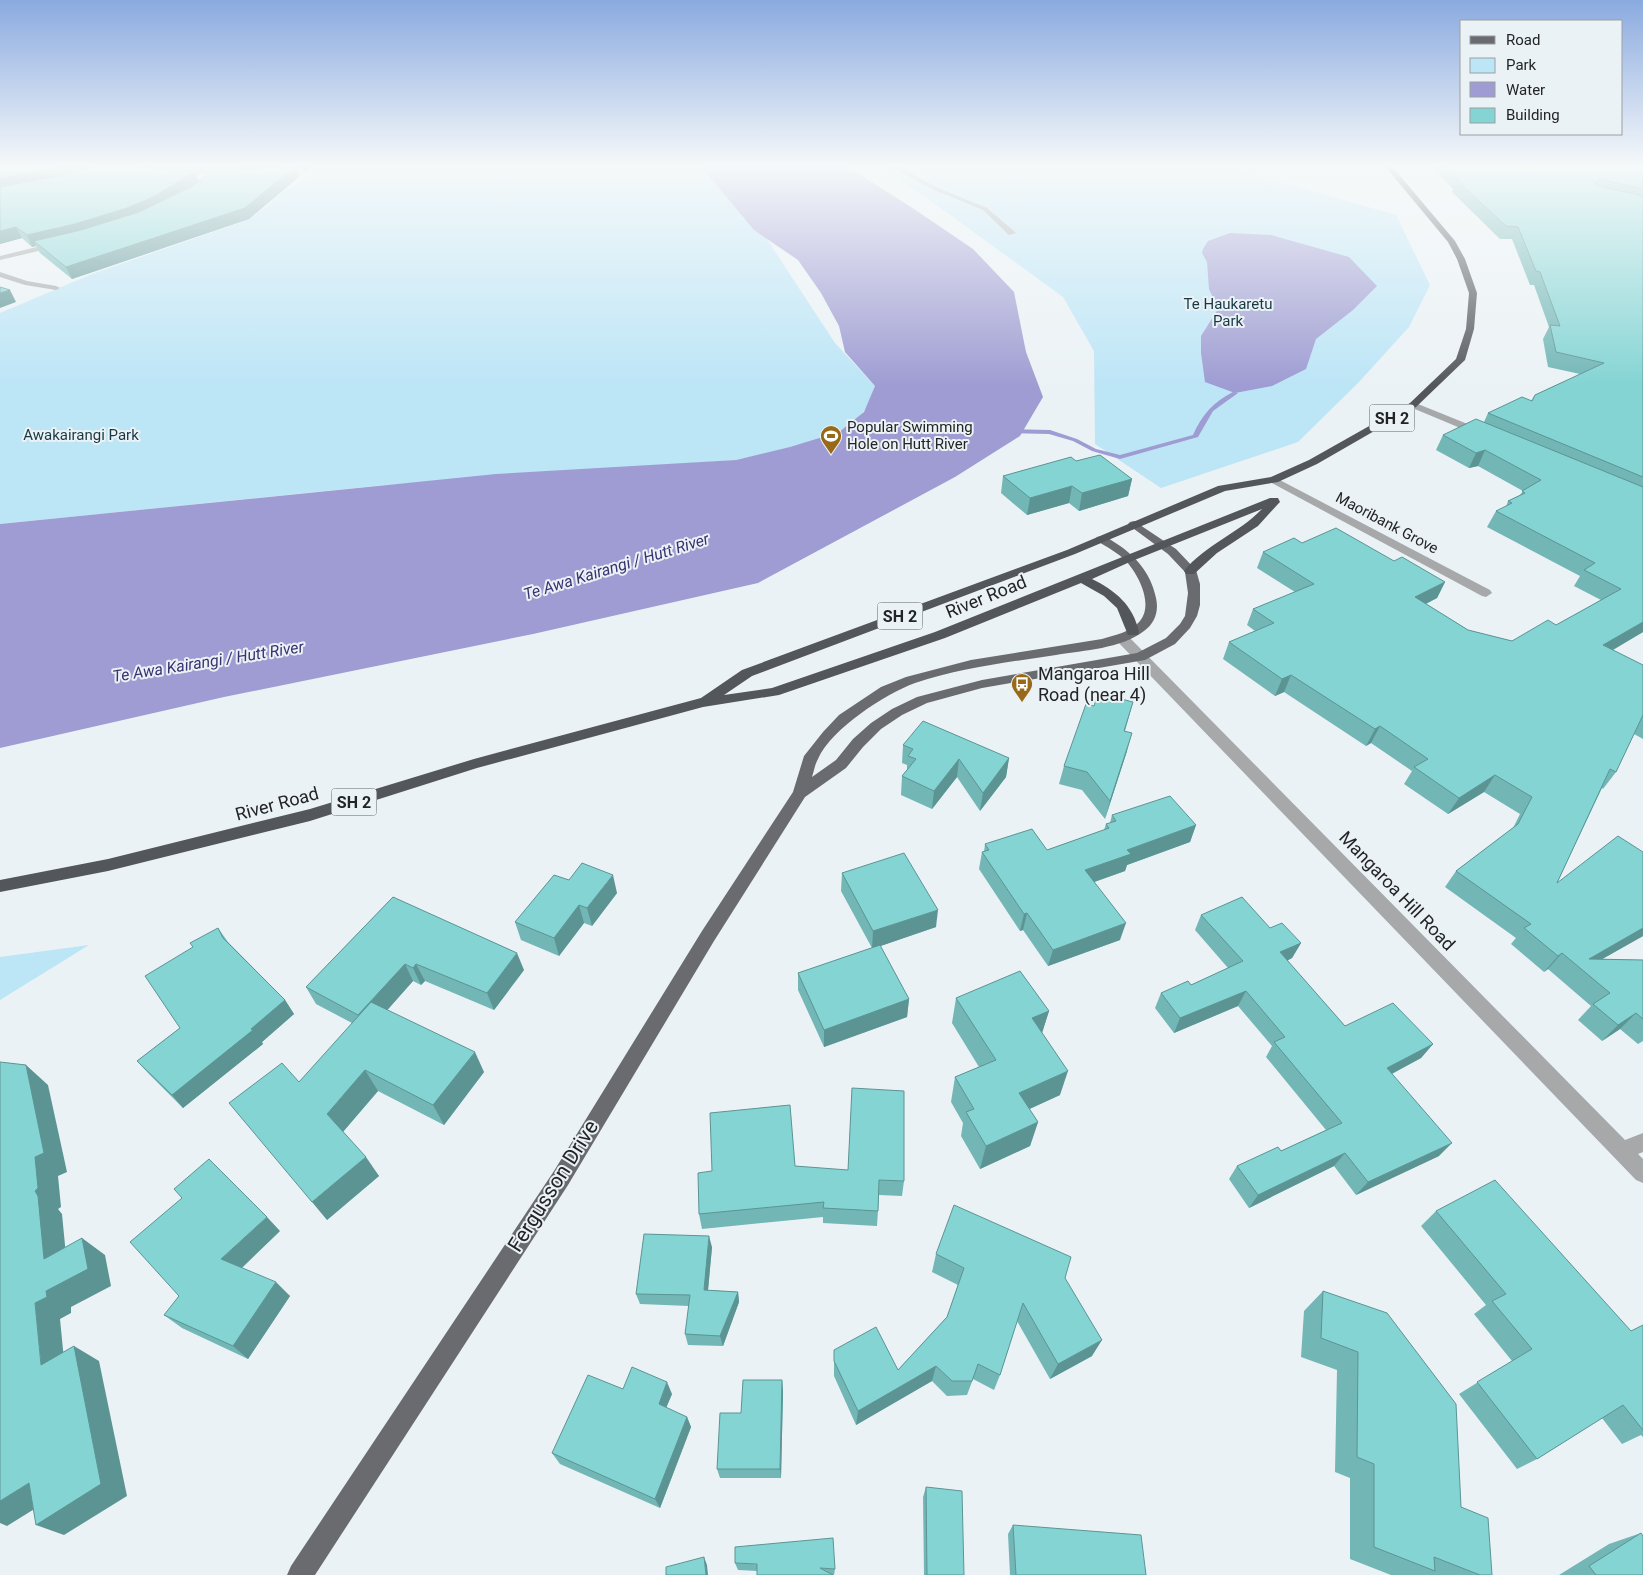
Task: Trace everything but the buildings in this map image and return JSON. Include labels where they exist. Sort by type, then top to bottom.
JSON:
[{"type":"highway","name":"SH 2","points":[[1102,539],[1222,488],[1274,480],[1313,462],[1413,405],[1460,360],[1470,329],[1473,293],[1461,259],[1449,238]]},
{"type":"highway","points":[[1190,571],[1213,551],[1254,524],[1274,500],[1274,480]]},
{"type":"highway","name":"SH 2","points":[[1163,545],[1274,500]]},
{"type":"highway","name":"River Road","points":[[704,702],[747,673],[1102,539]]},
{"type":"highway","name":"River Road","points":[[0,886],[108,865],[310,815],[474,764],[704,702],[782,689],[940,635],[1163,545]]},
{"type":"highway","points":[[1082,579],[1123,605],[1131,617],[1127,635]]},
{"type":"main road","points":[[1134,524],[1163,545],[1190,571]]},
{"type":"main road","points":[[1102,539],[1128,558],[1141,571],[1153,606],[1149,620],[1127,635]]},
{"type":"main road","name":"Fergusson Drive","points":[[800,793],[841,764],[858,743],[876,726],[897,712],[922,700],[982,684],[1140,657],[1157,650],[1174,640],[1183,631],[1191,617],[1195,604],[1190,571]]},
{"type":"main road","name":"Fergusson Drive","points":[[300,1575],[561,1178],[708,936],[800,793],[811,756],[828,735],[844,718],[886,690],[911,680],[971,664],[1103,643],[1127,635]]},
{"type":"street","points":[[0,258],[63,243]]},
{"type":"street","points":[[0,274],[11,279],[56,288]]},
{"type":"street","points":[[1413,405],[1489,436]]},
{"type":"street","name":"Maoribank Grove","points":[[1274,480],[1486,593]]},
{"type":"street","name":"Mangaroa Hill Road","points":[[1127,635],[1140,657],[1643,1173]]},
{"type":"street","points":[[1622,1151],[1643,1142]]},
{"type":"green space","name":"Awakairangi Park","points":[[194,238],[766,238],[835,343],[875,386],[864,411],[855,421],[841,430],[805,444],[736,460],[385,485],[0,524],[0,313],[92,274]]},
{"type":"green space","name":"Te Haukaretu Park","points":[[982,238],[1407,238],[1430,285],[1409,327],[1359,382],[1298,442],[1161,488],[1095,444],[1094,351],[1063,297]]},
{"type":"green space","points":[[89,945],[0,1000],[0,957]]},
{"type":"water","name":"Te Awa Kairangi / Hutt River","points":[[766,238],[958,238],[973,249],[1014,292],[1026,352],[1043,397],[1020,436],[955,477],[758,583],[533,634],[224,697],[0,748],[0,524],[496,474],[736,460],[790,447],[839,432],[864,412],[875,386],[845,352],[839,326],[821,293],[798,260]]},
{"type":"water","points":[[1215,238],[1283,238],[1349,257],[1377,286],[1353,310],[1316,339],[1306,369],[1272,386],[1235,393],[1205,382],[1201,336],[1218,309],[1209,289],[1207,262],[1202,253],[1208,241]]},
{"type":"waterway","points":[[1009,431],[1050,432],[1075,440],[1094,450],[1120,457],[1196,436],[1211,410],[1221,401],[1235,393]]},
{"type":"place","name":"Popular Swimming Hole on Hutt River","points":[[831,455]]},
{"type":"place","name":"Mangaroa Hill Road (near 4)","points":[[1022,703]]}]
